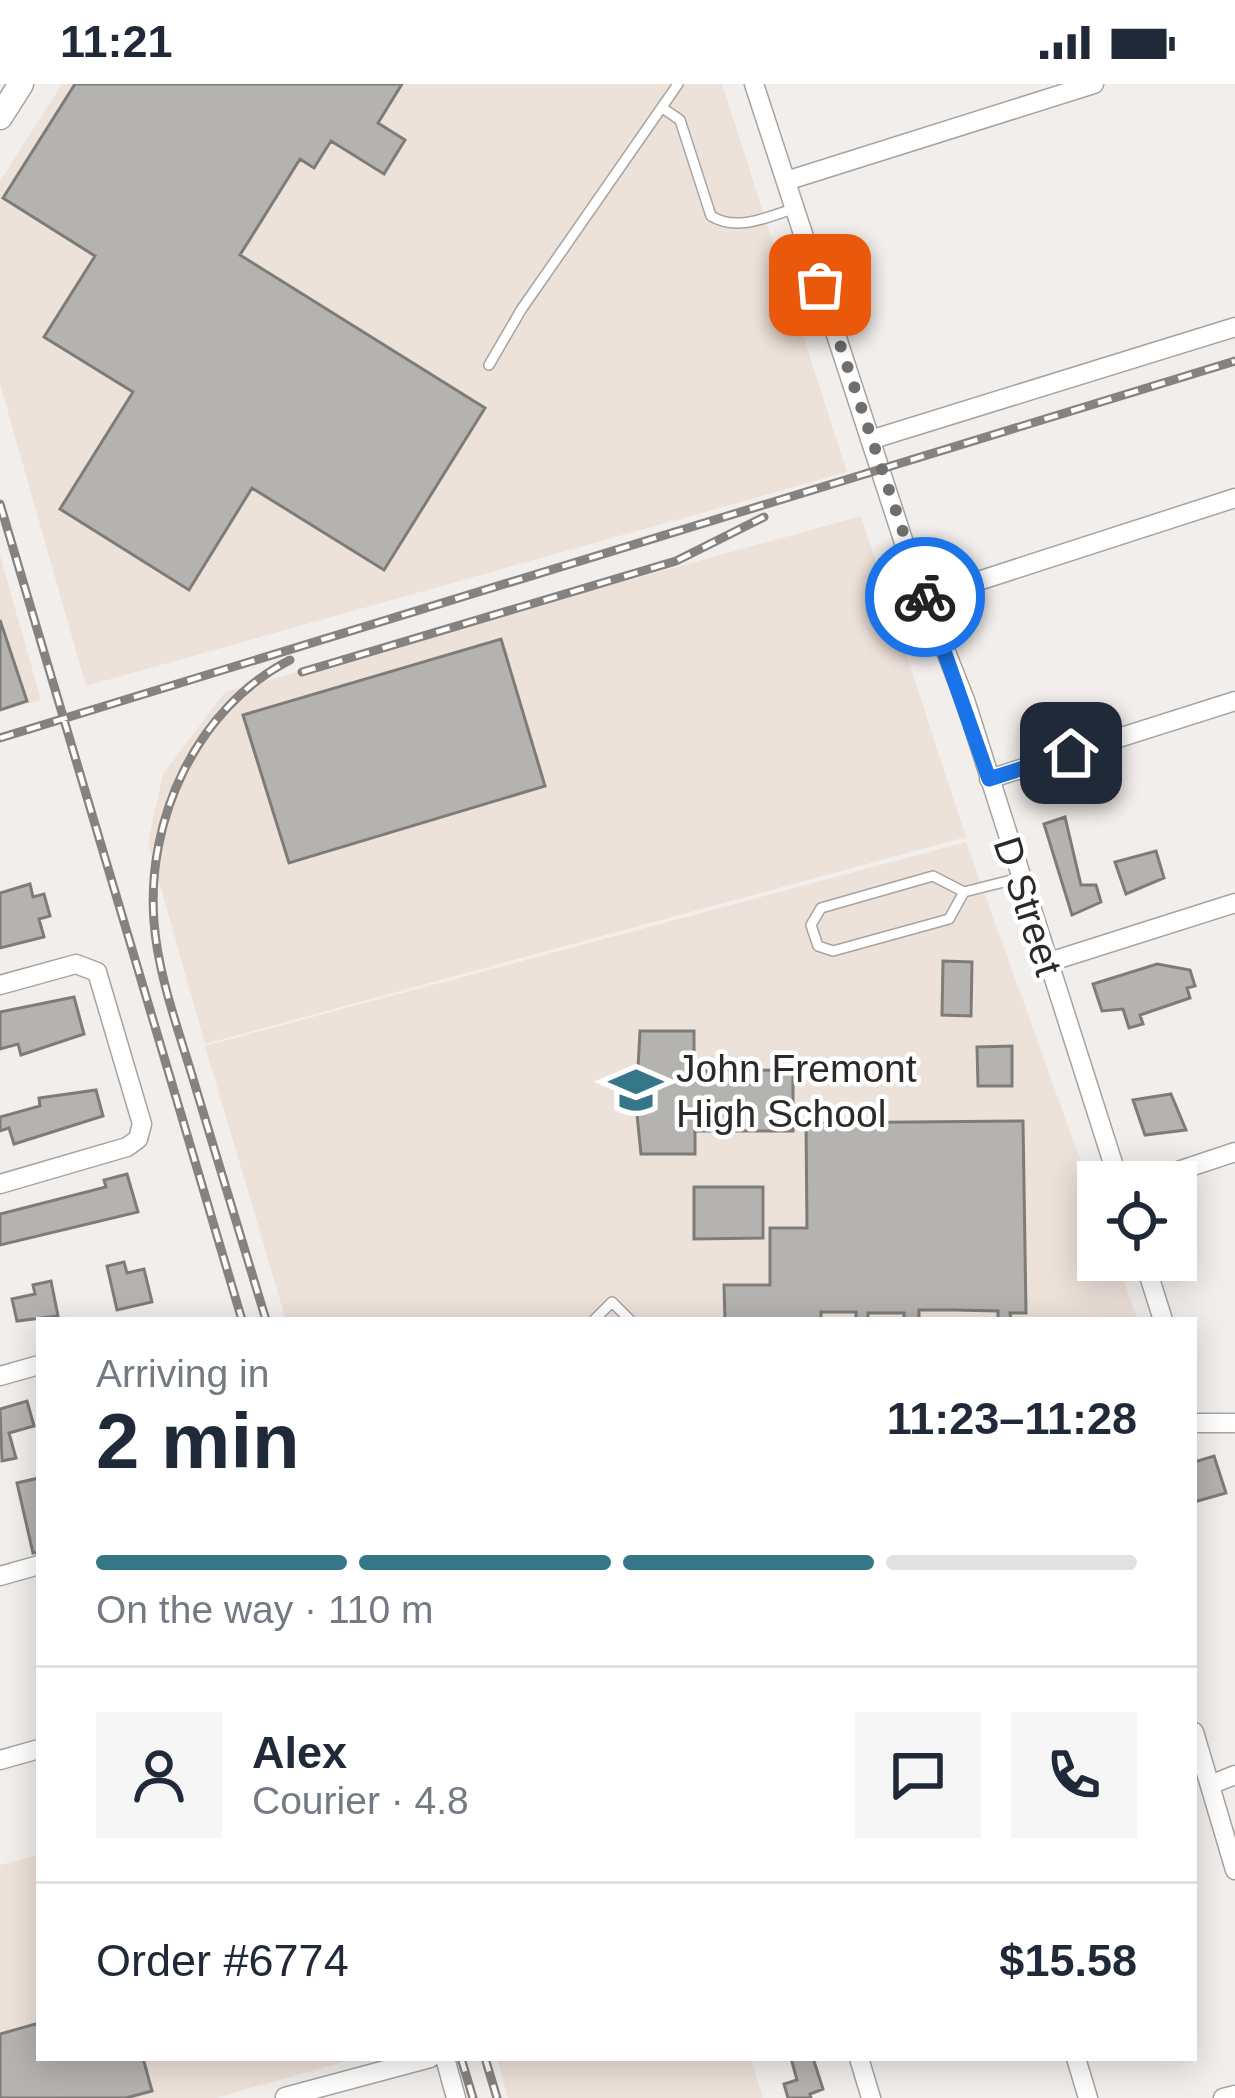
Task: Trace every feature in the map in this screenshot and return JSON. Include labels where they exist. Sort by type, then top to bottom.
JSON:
[{"type":"main road","points":[[0,117],[21,84]]},
{"type":"street","name":"D Street","points":[[754,84],[869,440],[989,779],[1111,1161]]},
{"type":"street","points":[[786,181],[1094,84]]},
{"type":"street","points":[[869,440],[1235,327]]},
{"type":"street","points":[[924,594],[969,584],[1235,498]]},
{"type":"street","points":[[989,779],[1235,701]]},
{"type":"street","points":[[1046,963],[1235,903]]},
{"type":"street","points":[[0,986],[76,964],[90,967],[100,979],[141,1116],[141,1132],[128,1148],[0,1184]]},
{"type":"street","points":[[1197,1165],[1235,1152]]},
{"type":"street","points":[[1151,1281],[1162,1317]]},
{"type":"street","points":[[0,1376],[36,1366]]},
{"type":"street","points":[[1197,1420],[1235,1423]]},
{"type":"street","points":[[0,1576],[36,1566]]},
{"type":"street","points":[[1197,1742],[1235,1870]]},
{"type":"street","points":[[0,1760],[36,1750]]},
{"type":"street","points":[[1210,1785],[1235,1775]]},
{"type":"street","points":[[285,2097],[419,2061]]},
{"type":"street","points":[[447,2061],[456,2098]]},
{"type":"street","points":[[860,2061],[871,2098]]},
{"type":"street","points":[[1077,2061],[1088,2098]]},
{"type":"street","points":[[1223,2098],[1235,2095]]},
{"type":"lane","points":[[489,365],[521,310],[678,84]]},
{"type":"lane","points":[[664,109],[680,120],[711,216],[722,223],[755,222],[795,208]]},
{"type":"lane","points":[[964,892],[949,919],[833,951],[818,946],[811,925],[821,908],[933,876],[964,892],[1019,878]]},
{"type":"lane","points":[[597,1317],[612,1303],[627,1317]]},
{"type":"shaded area","points":[[62,84],[722,84],[847,472],[86,686],[0,384],[0,181]]},
{"type":"shaded area","points":[[861,516],[966,837],[205,1044],[148,842],[163,774],[225,692]]},
{"type":"shaded area","points":[[0,555],[41,700],[0,712]]},
{"type":"shaded area","name":"John Fremont High School","points":[[966,842],[1081,1161],[1077,1161],[1077,1281],[1124,1281],[1137,1317],[285,1317],[205,1046]]},
{"type":"shaded area","points":[[36,1856],[36,2061],[346,2061],[216,2098],[0,2098],[0,1865]]},
{"type":"shaded area","points":[[498,2061],[752,2061],[763,2098],[508,2098]]},
{"type":"building","points":[[75,84],[402,84],[378,123],[405,140],[384,174],[331,141],[314,168],[300,159],[240,255],[485,408],[384,570],[252,488],[189,590],[60,509],[133,392],[44,337],[95,256],[3,198]]},
{"type":"building","points":[[0,620],[27,701],[0,710]]},
{"type":"building","points":[[501,639],[545,786],[289,863],[243,715]]},
{"type":"building","points":[[1065,817],[1081,885],[1096,885],[1101,902],[1072,915],[1044,824]]},
{"type":"building","points":[[1156,851],[1164,878],[1126,894],[1115,862]]},
{"type":"building","points":[[30,884],[33,897],[44,894],[50,916],[39,919],[44,937],[0,948],[0,893]]},
{"type":"building","points":[[943,961],[972,962],[971,1016],[942,1015]]},
{"type":"building","points":[[1157,964],[1190,970],[1195,986],[1187,988],[1190,998],[1140,1015],[1143,1024],[1129,1028],[1123,1009],[1102,1011],[1093,984]]},
{"type":"building","points":[[74,997],[84,1034],[21,1055],[18,1044],[0,1049],[0,1012]]},
{"type":"building","points":[[640,1031],[694,1031],[694,1071],[793,1070],[793,1131],[695,1131],[695,1154],[641,1154],[636,1105]]},
{"type":"building","points":[[1012,1046],[1012,1086],[978,1086],[977,1047]]},
{"type":"building","points":[[96,1090],[103,1116],[14,1144],[9,1128],[0,1131],[0,1117],[40,1106],[39,1098]]},
{"type":"building","points":[[1171,1094],[1186,1130],[1145,1135],[1133,1100]]},
{"type":"building","points":[[1023,1121],[1026,1313],[998,1317],[998,1311],[919,1310],[919,1317],[821,1312],[821,1317],[725,1317],[724,1285],[770,1285],[770,1228],[807,1228],[806,1123]]},
{"type":"building","points":[[127,1174],[138,1212],[0,1245],[0,1214],[106,1187],[104,1180]]},
{"type":"building","points":[[694,1187],[763,1187],[763,1238],[694,1239]]},
{"type":"building","points":[[124,1262],[127,1273],[144,1269],[152,1302],[117,1310],[107,1266]]},
{"type":"building","points":[[51,1281],[58,1316],[17,1321],[12,1299],[35,1294],[33,1285]]},
{"type":"building","points":[[27,1401],[34,1426],[9,1433],[16,1458],[2,1461],[0,1409]]},
{"type":"building","points":[[1214,1456],[1226,1493],[1197,1501],[1197,1461]]},
{"type":"building","points":[[36,1479],[36,1552],[33,1553],[17,1483]]},
{"type":"building","points":[[36,2024],[36,2061],[144,2061],[152,2091],[126,2098],[0,2098],[0,2034]]},
{"type":"building","points":[[792,2061],[814,2061],[823,2089],[810,2094],[811,2098],[788,2098],[784,2084],[797,2080]]},
{"type":"railway","points":[[0,738],[1235,361]]},
{"type":"railway","points":[[0,504],[241,1317]]},
{"type":"railway","points":[[302,672],[676,561],[764,517]]},
{"type":"railway","points":[[265,1317],[164,983],[156,942],[154,883],[169,807],[204,737],[257,681],[290,660]]},
{"type":"railway","points":[[462,2061],[473,2098]]},
{"type":"railway","points":[[486,2061],[497,2098]]},
{"type":"way so far","points":[[820,285],[925,597]]},
{"type":"place","name":"John Fremont High School","points":[[636,1090]]},
{"type":"route","points":[[925,597],[989,779],[1071,753]]}]
